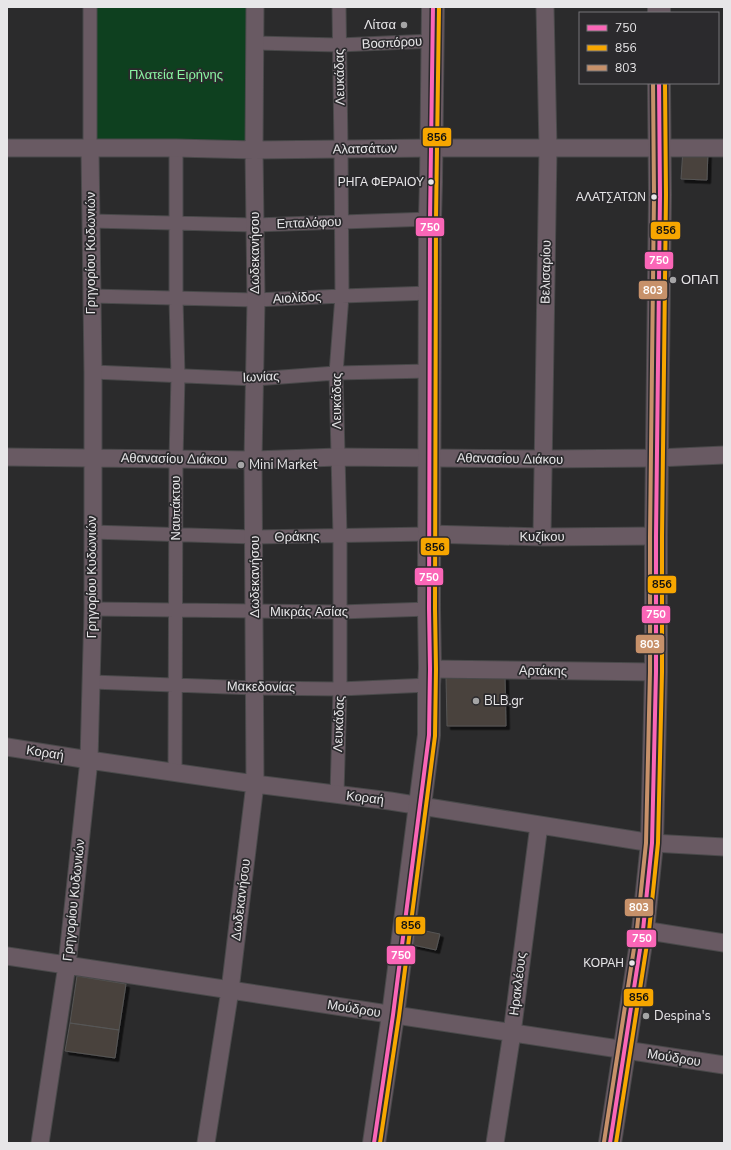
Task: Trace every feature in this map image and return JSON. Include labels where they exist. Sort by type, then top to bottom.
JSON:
[{"type":"street","name":"Γρηγορίου Κυδωνιών","points":[[40,1143],[67,965],[89,760],[93,609],[90,7]]},
{"type":"street","name":"Δωδεκανήσου","points":[[206,1143],[230,990],[255,784],[256,688],[253,460],[256,300],[254,150],[255,7]]},
{"type":"street","name":"Λευκάδας","points":[[337,794],[340,688],[340,536],[336,373],[342,296],[339,7]]},
{"type":"street","points":[[374,1143],[393,1015],[429,735],[430,219],[433,7]]},
{"type":"street","name":"Βελισαρίου","points":[[542,537],[548,148],[545,7]]},
{"type":"street","name":"Βοσπόρου","points":[[255,43],[339,45],[433,41]]},
{"type":"street","points":[[610,1143],[644,930],[652,843],[656,672],[656,458],[660,148],[659,84]]},
{"type":"street","name":"Αλατσάτων","points":[[7,148],[176,148],[254,150],[431,148],[724,148]]},
{"type":"street","name":"Ναυπάκτου","points":[[175,772],[176,459],[178,376],[176,299],[176,148]]},
{"type":"street","name":"Επταλόφου","points":[[92,220],[255,225],[430,219]]},
{"type":"street","name":"Αιολίδος","points":[[91,296],[256,300],[430,293]]},
{"type":"street","name":"Ιωνίας","points":[[93,372],[255,379],[336,373],[430,371]]},
{"type":"street","name":"Αθανασίου Διάκου","points":[[7,457],[253,460],[338,457],[543,460],[724,455]]},
{"type":"street","name":"Θράκης","points":[[92,532],[254,537],[429,534]]},
{"type":"street","name":"Κυζίκου","points":[[429,534],[542,537],[656,536]]},
{"type":"street","name":"Μικράς Ασίας","points":[[93,609],[255,612],[340,612],[429,609]]},
{"type":"street","name":"Αρτάκης","points":[[430,677],[656,672]]},
{"type":"street","name":"Μακεδονίας","points":[[92,682],[256,688],[340,688],[430,677]]},
{"type":"street","name":"Κοραή","points":[[7,747],[255,784],[420,806],[652,843],[724,846]]},
{"type":"street","name":"Ηρακλέους","points":[[495,1143],[512,1033],[539,825]]},
{"type":"street","points":[[644,930],[724,942]]},
{"type":"street","name":"Μούδρου","points":[[7,956],[724,1065]]},
{"type":"green space","name":"Πλατεία Ειρήνης","points":[[95,7],[246,7],[247,146],[96,139]]},
{"type":"building","points":[[683,149],[708,150],[707,180],[681,179]]},
{"type":"building","name":"BLB.gr","points":[[446,677],[505,677],[506,726],[447,726]]},
{"type":"building","points":[[416,929],[440,934],[436,950],[413,945]]},
{"type":"building","points":[[77,976],[126,984],[119,1030],[70,1023]]},
{"type":"building","points":[[70,1023],[119,1030],[115,1058],[65,1051]]},
{"type":"transit line","name":"750","points":[[374,1143],[393,1015],[429,735],[430,219],[433,7]]},
{"type":"transit line","name":"856","points":[[380,1143],[399,1016],[435,736],[436,219],[439,7]]},
{"type":"transit line","name":"803","points":[[604,1142],[637,929],[646,843],[650,672],[654,195],[653,84]]},
{"type":"transit line","name":"750","points":[[610,1143],[643,930],[652,843],[656,672],[660,195],[659,84]]},
{"type":"transit line","name":"856","points":[[616,1143],[649,931],[658,843],[662,672],[666,195],[665,84]]},
{"type":"place","name":"Λίτσα","points":[[404,25]]},
{"type":"place","name":"ΡΗΓΑ ΦΕΡΑΙΟΥ","points":[[431,182]]},
{"type":"place","name":"ΑΛΑΤΣΑΤΩΝ","points":[[654,197]]},
{"type":"place","name":"ΟΠΑΠ","points":[[673,280]]},
{"type":"place","name":"Mini Market","points":[[241,465]]},
{"type":"place","name":"BLB.gr","points":[[476,701]]},
{"type":"place","name":"ΚΟΡΑΗ","points":[[632,963]]},
{"type":"place","name":"Despina's","points":[[646,1016]]}]
